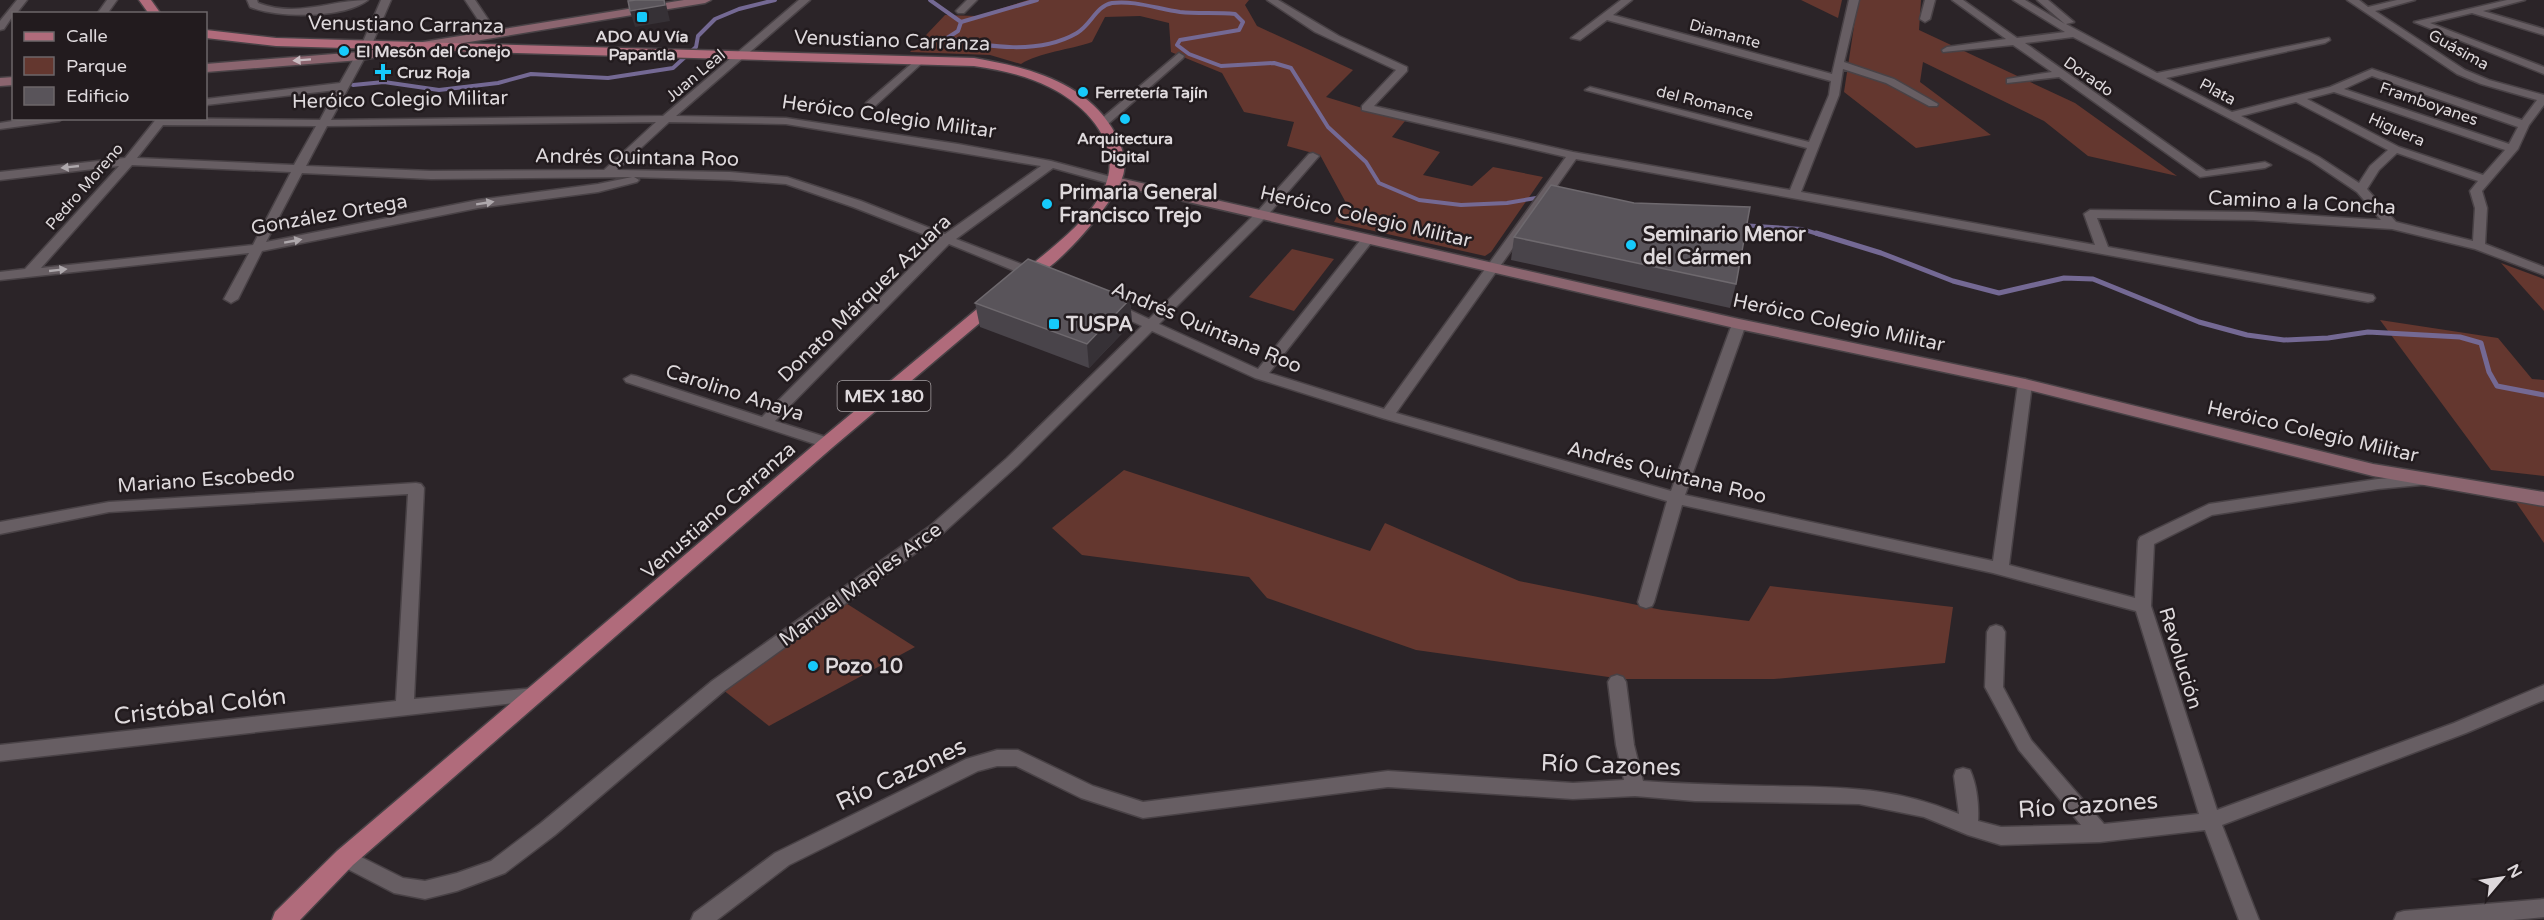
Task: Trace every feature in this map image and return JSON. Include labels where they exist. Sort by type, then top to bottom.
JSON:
[{"type":"main road","name":"Venustiano Carranza","points":[[207,34],[276,42],[974,62],[1006,67],[1033,75],[1089,106],[1104,122],[1118,150],[1115,181],[1106,200],[1065,245],[827,443],[345,858],[284,920]]},
{"type":"street","points":[[12,12],[22,0]]},
{"type":"street","points":[[252,0],[253,5],[258,8],[281,12],[385,1]]},
{"type":"street","points":[[347,6],[363,0]]},
{"type":"street","points":[[470,0],[493,34]]},
{"type":"street","points":[[207,68],[360,56],[705,0]]},
{"type":"street","name":"Juan Leal","points":[[606,174],[666,118],[805,0]]},
{"type":"street","points":[[960,11],[972,0]]},
{"type":"street","points":[[1272,0],[1289,13],[1319,29],[1403,69],[1366,108],[1573,154],[2368,298]]},
{"type":"street","points":[[1576,38],[1627,0]]},
{"type":"street","points":[[1794,194],[1834,94],[1854,0]]},
{"type":"street","points":[[1925,19],[1930,0]]},
{"type":"street","name":"Dorado","points":[[1957,0],[2204,175],[2265,165]]},
{"type":"street","name":"Plata","points":[[2018,0],[2073,34],[2315,159],[2361,189],[2392,225]]},
{"type":"street","points":[[2042,0],[2092,44]]},
{"type":"street","name":"Guásima","points":[[2352,0],[2461,72],[2485,82],[2544,98]]},
{"type":"street","points":[[2366,10],[2393,2],[2410,0]]},
{"type":"street","points":[[2520,0],[2419,22],[2544,71]]},
{"type":"street","points":[[231,299],[298,169],[367,44],[385,1]]},
{"type":"street","points":[[2473,11],[2544,32]]},
{"type":"street","points":[[0,27],[12,12]]},
{"type":"street","name":"Diamante","points":[[1605,16],[1837,79]]},
{"type":"street","points":[[487,48],[486,43],[493,34]]},
{"type":"street","points":[[1947,50],[2073,34]]},
{"type":"street","points":[[2155,77],[2325,40]]},
{"type":"street","points":[[1104,122],[1179,56]]},
{"type":"street","points":[[870,105],[917,62]]},
{"type":"street","points":[[1839,64],[1890,81],[1933,104]]},
{"type":"street","points":[[2230,116],[2334,89],[2372,72],[2524,126]]},
{"type":"street","points":[[2011,81],[2060,74]]},
{"type":"street","points":[[207,102],[344,86]]},
{"type":"street","name":"Framboyanes","points":[[2334,89],[2512,149]]},
{"type":"street","name":"del Romance","points":[[1590,90],[1812,146]]},
{"type":"street","points":[[2479,246],[2481,208],[2476,191],[2512,149],[2524,126],[2544,98]]},
{"type":"street","name":"Higuera","points":[[2298,99],[2395,149],[2486,180]]},
{"type":"street","name":"Heróico Colegio Militar","points":[[162,120],[323,123],[666,118],[798,122],[958,147],[1051,164],[1367,240],[1739,324],[2025,384],[2373,470],[2544,499]]},
{"type":"street","name":"Pedro Moreno","points":[[29,273],[129,161],[162,120]]},
{"type":"street","points":[[0,126],[22,121]]},
{"type":"street","points":[[2361,189],[2374,168],[2395,149]]},
{"type":"street","points":[[1387,416],[1573,154]]},
{"type":"street","name":"Manuel Maples Arce","points":[[345,858],[401,887],[425,890],[457,882],[498,867],[548,829],[718,686],[936,530],[1012,462],[1262,214],[1313,156]]},
{"type":"street","name":"Andrés Quintana Roo","points":[[0,176],[129,161],[431,175],[662,173],[787,181],[857,204],[947,238],[1053,282]]},
{"type":"street","name":"Donato Márquez Azuara","points":[[766,421],[947,238],[1051,164]]},
{"type":"street","name":"González Ortega","points":[[0,276],[257,248],[478,204],[598,188],[662,173]]},
{"type":"street","name":"Camino a la Concha","points":[[2103,251],[2090,214],[2253,216],[2392,225],[2479,246],[2544,271]]},
{"type":"street","points":[[1260,375],[1367,240]]},
{"type":"street","name":"Andrés Quintana Roo","points":[[1096,300],[1260,375],[1387,416],[1676,498],[2000,569],[2143,606]]},
{"type":"street","points":[[1646,602],[1676,498],[1739,324]]},
{"type":"street","name":"Carolino Anaya","points":[[631,379],[766,421],[827,443]]},
{"type":"street","points":[[2000,569],[2025,384]]},
{"type":"street","name":"Revolución","points":[[2249,920],[2211,821],[2143,606],[2146,542],[2209,510],[2378,484],[2426,480]]},
{"type":"street","name":"Mariano Escobedo","points":[[0,528],[109,507],[348,490],[416,488],[405,707]]},
{"type":"street","points":[[1996,632],[1994,687],[2025,745],[2100,833]]},
{"type":"street","points":[[1617,682],[1625,745],[1635,788]]},
{"type":"street","name":"Río Cazones","points":[[701,920],[782,859],[943,779],[973,765],[997,758],[1018,758],[1088,792],[1143,810],[1388,778],[1574,791],[1635,788],[1695,793],[1859,796],[1926,809],[1968,827],[2001,836],[2100,833],[2211,821],[2460,728],[2544,693]]},
{"type":"street","name":"Cristóbal Colón","points":[[0,753],[405,707],[535,695]]},
{"type":"street","points":[[1964,776],[1969,811],[1968,827]]},
{"type":"street","points":[[2404,920],[2544,908]]},
{"type":"green space","points":[[1028,0],[1249,0],[1245,5],[1257,26],[1353,70],[1326,97],[1405,121],[1392,137],[1440,152],[1423,175],[1472,186],[1493,167],[1543,177],[1491,252],[1485,256],[1334,222],[1345,201],[1320,155],[1287,146],[1294,122],[1244,112],[1222,73],[1171,52],[1169,23],[1140,16],[1105,17],[1092,42],[1046,54],[1021,64],[990,55],[910,52],[945,15],[977,16]]},
{"type":"green space","points":[[1801,0],[1842,0],[1838,18]]},
{"type":"green space","points":[[1858,0],[1921,0],[1919,30],[2075,103],[2177,176],[2088,156],[2044,121],[1923,62],[1920,82],[1991,135],[1916,148],[1844,92]]},
{"type":"green space","points":[[1292,249],[1334,259],[1294,311],[1249,297]]},
{"type":"green space","points":[[2501,263],[2544,279],[2544,311]]},
{"type":"green space","points":[[2380,320],[2498,338],[2532,379],[2544,380],[2544,476],[2491,470]]},
{"type":"green space","points":[[1124,470],[1370,551],[1385,523],[1519,581],[1662,610],[1749,621],[1770,586],[1953,607],[1945,663],[1774,679],[1623,679],[1416,650],[1267,598],[1249,577],[1082,555],[1052,528]]},
{"type":"green space","points":[[2507,489],[2544,493],[2544,543]]},
{"type":"green space","name":"Pozo 10","points":[[841,600],[915,647],[769,726],[718,686]]},
{"type":"building","points":[[664,0],[665,5],[630,11],[628,1]]},
{"type":"building","name":"Seminario Menor del Cármen","points":[[1551,185],[1634,203],[1750,207],[1736,284],[1514,237]]},
{"type":"building","points":[[1028,259],[1130,299],[1087,344],[975,303]]},
{"type":"waterway","points":[[353,85],[384,82],[439,90],[498,83],[531,74],[608,78],[673,68],[696,47],[698,36],[715,19],[739,9],[775,0]]},
{"type":"waterway","points":[[930,0],[961,22]]},
{"type":"waterway","points":[[961,22],[1037,0]]},
{"type":"waterway","points":[[961,22],[958,31],[947,38],[996,46],[1030,47],[1062,40],[1077,33],[1102,8],[1112,3],[1137,4],[1180,12],[1235,14],[1243,22],[1239,30],[1180,40],[1177,45],[1189,54],[1221,66],[1274,63],[1291,68],[1328,127],[1366,162],[1379,183],[1419,200],[1461,205],[1507,203],[1542,197]]},
{"type":"waterway","points":[[1740,225],[1802,229],[1821,235]]},
{"type":"waterway","points":[[1816,233],[1881,253],[1953,281],[1999,293],[2064,278],[2093,279],[2199,322],[2247,335],[2284,340],[2328,338],[2368,332],[2460,337],[2481,343],[2489,372],[2497,386],[2544,395]]},
{"type":"place","name":"ADO AU Vía Papantla","points":[[642,17]]},
{"type":"place","name":"El Mesón del Conejo","points":[[344,51]]},
{"type":"place","name":"Cruz Roja","points":[[383,72]]},
{"type":"place","name":"Ferretería Tajín","points":[[1083,92]]},
{"type":"place","name":"Arquitectura Digital","points":[[1125,119]]},
{"type":"place","name":"Primaria General Francisco Trejo","points":[[1047,204]]},
{"type":"place","name":"Seminario Menor del Cármen","points":[[1631,245]]},
{"type":"place","name":"TUSPA","points":[[1054,324]]},
{"type":"place","name":"Pozo 10","points":[[813,666]]}]
